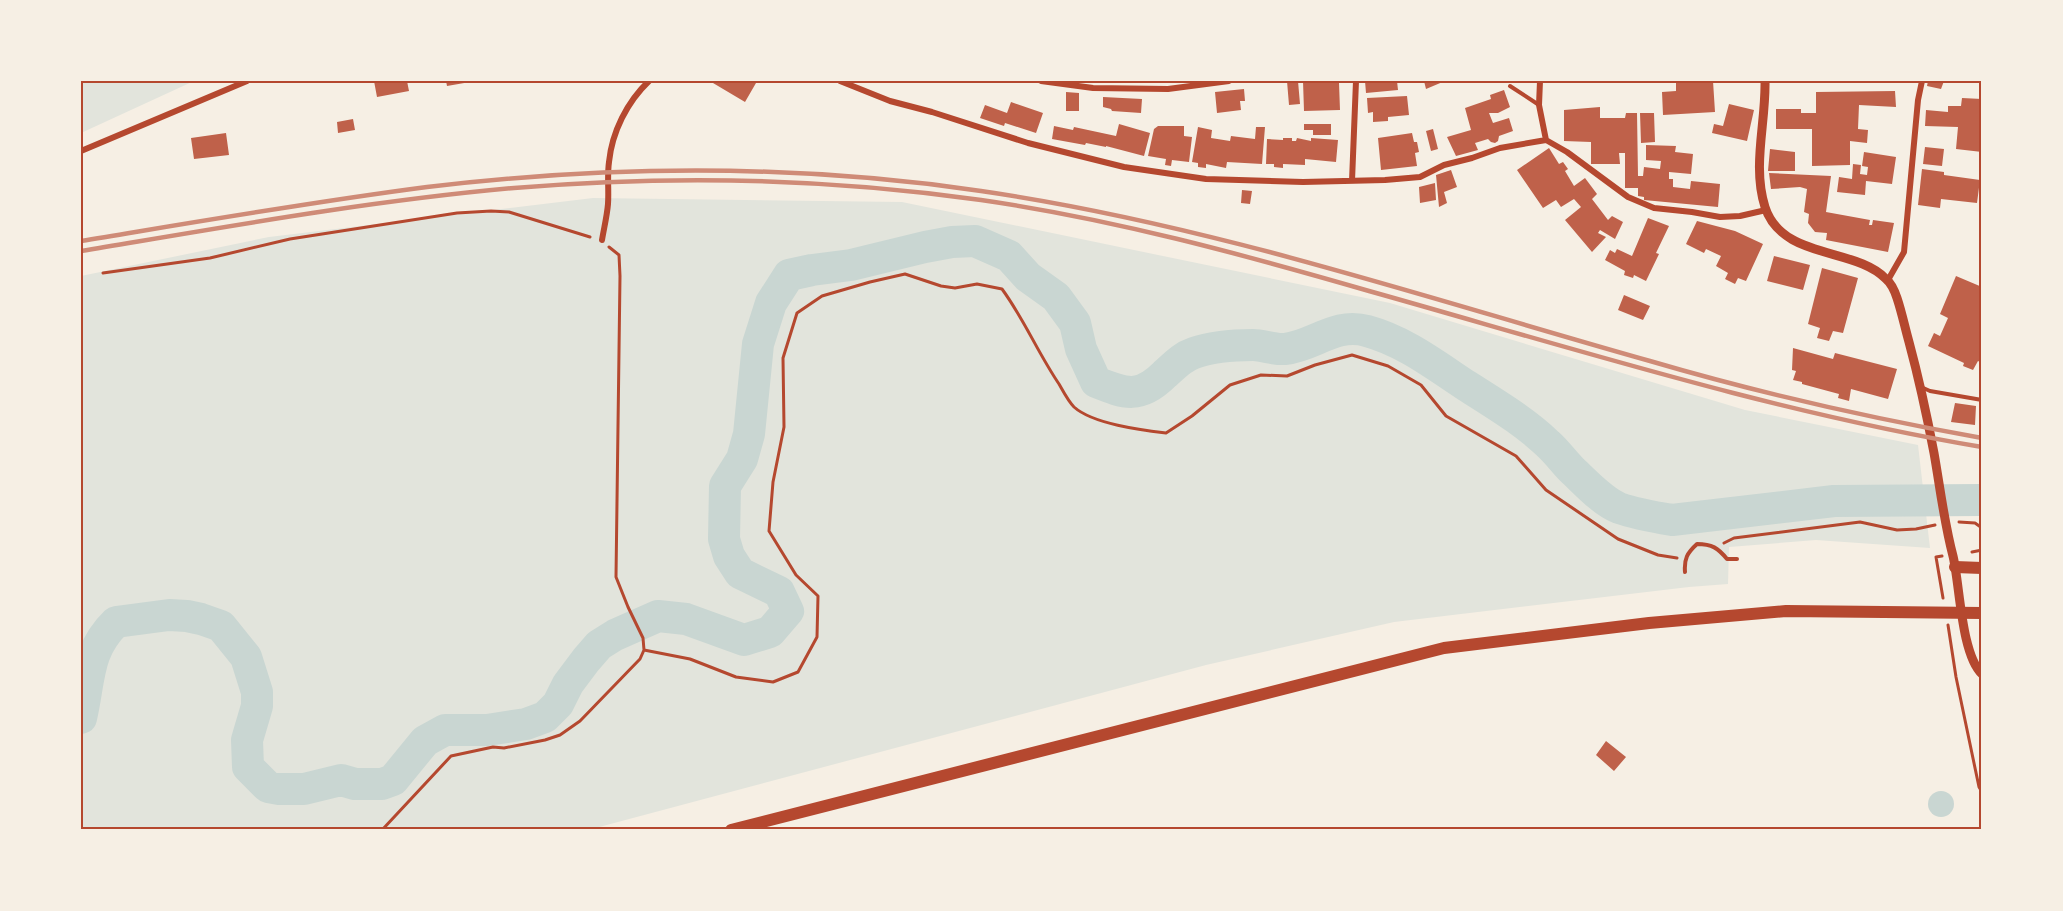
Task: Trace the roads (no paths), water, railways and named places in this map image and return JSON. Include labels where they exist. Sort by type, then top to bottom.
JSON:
[{"type":"main road","points":[[1954,567],[1982,568]]},
{"type":"main road","points":[[730,830],[1444,648],[1649,623],[1786,611],[1982,613]]},
{"type":"street","points":[[81,151],[247,81]]},
{"type":"street","points":[[602,240],[608,204],[610,151],[623,113],[649,81]]},
{"type":"street","points":[[840,81],[890,101],[1028,142],[1124,167],[1206,179],[1352,181],[1420,177],[1444,165],[1500,148],[1546,140],[1567,152],[1628,197],[1654,208],[1720,216],[1740,216],[1766,210]]},
{"type":"street","points":[[1041,81],[1093,88],[1168,89],[1229,81]]},
{"type":"street","points":[[1352,181],[1356,81]]},
{"type":"street","points":[[1540,81],[1539,105],[1546,140]]},
{"type":"street","points":[[1765,81],[1759,157],[1760,189],[1766,210],[1780,231],[1802,245],[1880,273],[1888,280],[1897,298],[1934,452],[1964,626],[1977,668],[1982,674]]},
{"type":"street","points":[[1888,280],[1904,252],[1918,100],[1922,81]]},
{"type":"lane","points":[[1510,86],[1539,105]]},
{"type":"lane","points":[[1920,387],[1930,391],[1982,400]]},
{"type":"lane","points":[[1685,572],[1684,560],[1697,544],[1708,544],[1717,548],[1727,559],[1737,559]]},
{"type":"waterway","points":[[81,718],[94,655],[106,633],[116,622],[169,615],[201,619],[221,626],[246,657],[257,692],[257,706],[247,740],[248,767],[268,787],[304,789],[341,780],[355,784],[382,784],[393,780],[425,741],[445,730],[487,730],[526,724],[545,717],[558,704],[568,684],[599,645],[615,635],[658,616],[686,619],[744,640],[770,632],[788,611],[779,592],[740,573],[729,556],[724,539],[725,486],[742,459],[749,434],[758,344],[771,303],[789,275],[851,265],[952,242],[975,241],[1009,256],[1028,277],[1056,297],[1075,323],[1081,349],[1096,382],[1116,389],[1140,391],[1156,382],[1182,359],[1201,351],[1246,345],[1285,349],[1306,344],[1335,332],[1355,329],[1381,335],[1406,347],[1499,406],[1539,436],[1600,496],[1613,505],[1632,512],[1672,520],[1834,501],[1982,500]]},
{"type":"railway","points":[[81,241],[254,212],[427,187],[565,175],[635,171],[774,172],[912,182],[1066,205],[1235,243],[1732,384],[1856,413],[1982,438]]},
{"type":"railway","points":[[81,251],[351,207],[514,188],[689,180],[865,187],[981,200],[1128,227],[1273,264],[1750,397],[1904,433],[1982,447]]}]
